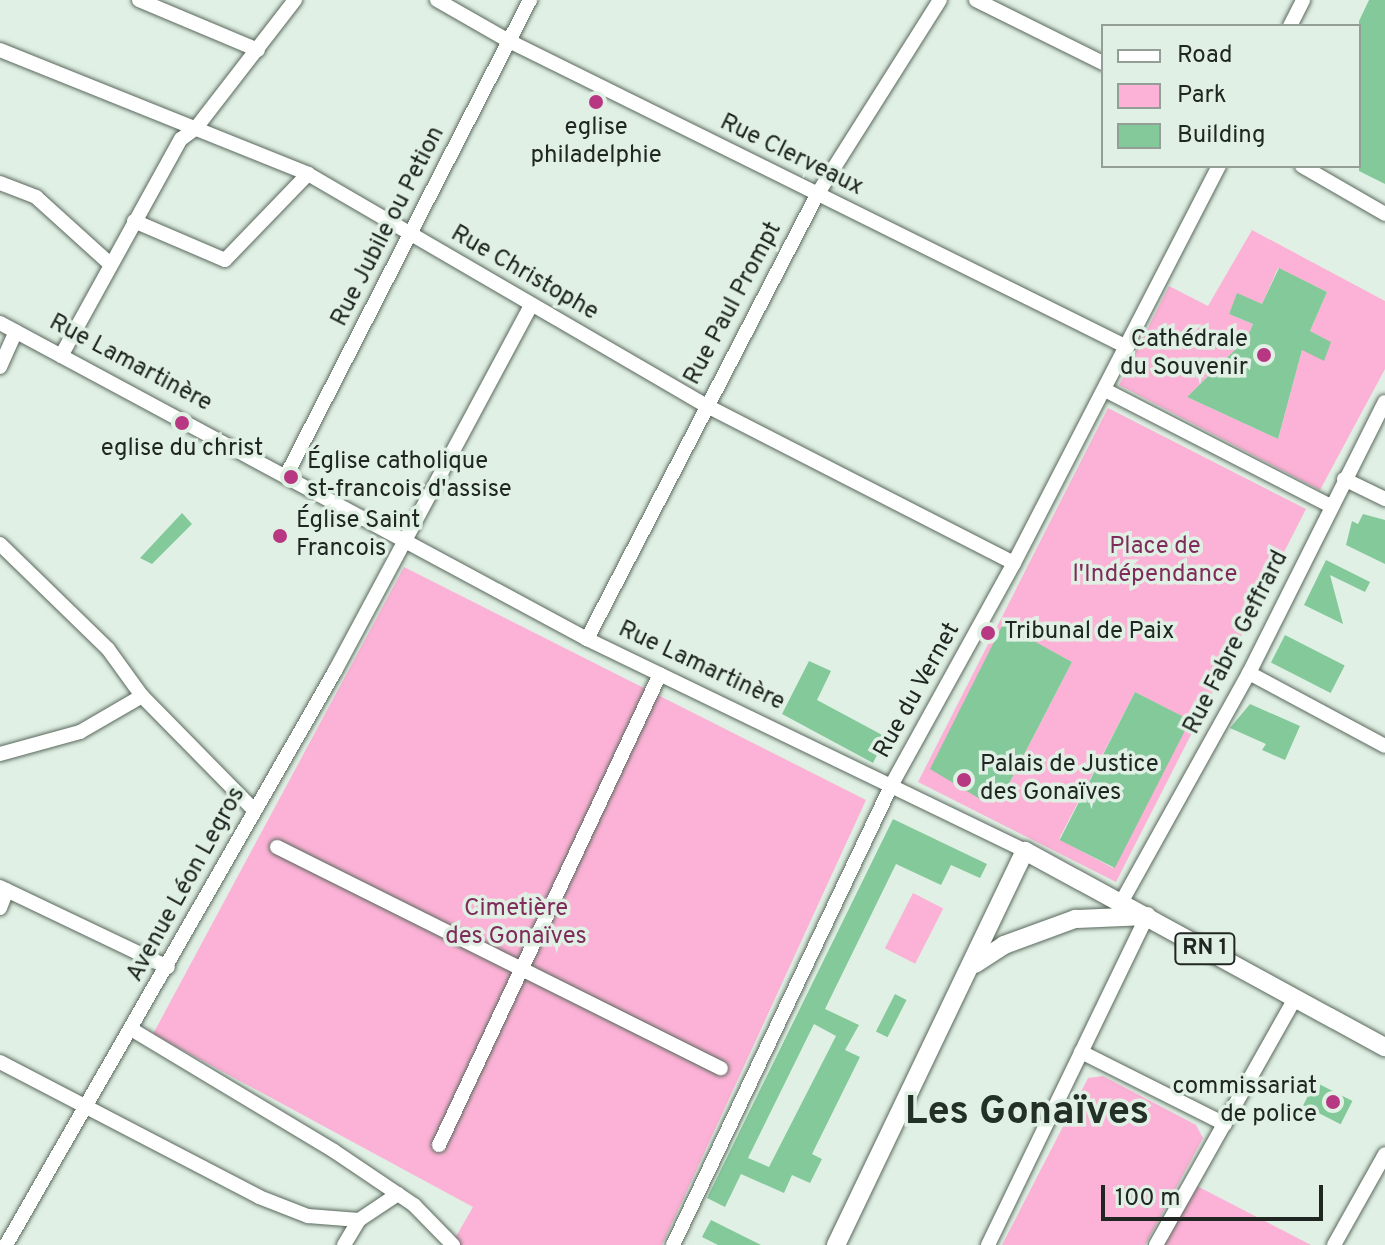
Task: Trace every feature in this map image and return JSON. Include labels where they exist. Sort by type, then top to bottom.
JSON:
[{"type":"main road","name":"Rue Lamartinère","points":[[1025,851],[1122,901],[1294,1000],[1385,1047]]},
{"type":"main road","points":[[838,1245],[1025,851]]},
{"type":"main road","name":"RN 1","points":[[973,966],[1004,945],[1075,919],[1147,916]]},
{"type":"street","points":[[139,0],[258,50]]},
{"type":"street","points":[[61,356],[109,263],[181,139],[196,128],[295,0]]},
{"type":"street","name":"Rue Clerveaux","points":[[437,0],[509,41],[1127,347]]},
{"type":"street","name":"Rue Jubile ou Petion","points":[[287,474],[530,0]]},
{"type":"street","name":"Rue Paul Prompt","points":[[587,639],[705,405],[818,193],[940,0]]},
{"type":"street","points":[[976,0],[1101,62]]},
{"type":"street","points":[[1291,24],[1303,0]]},
{"type":"street","name":"Rue Christophe","points":[[0,50],[308,174],[705,405],[1014,563]]},
{"type":"street","name":"Rue du Vernet","points":[[673,1245],[892,784],[1014,563],[1218,168]]},
{"type":"street","points":[[1305,168],[1385,214]]},
{"type":"street","points":[[134,221],[225,260],[308,174]]},
{"type":"street","points":[[0,183],[36,197],[109,263]]},
{"type":"street","name":"Avenue Léon Legros","points":[[6,1245],[84,1104],[168,967],[405,545],[531,305]]},
{"type":"street","name":"Rue Lamartinère","points":[[0,323],[287,474],[405,545],[587,639],[1025,851]]},
{"type":"street","points":[[0,367],[16,331]]},
{"type":"street","points":[[1105,390],[1331,506]]},
{"type":"street","name":"Rue Fabre Geffrard","points":[[1122,901],[1249,673],[1385,402]]},
{"type":"street","points":[[1344,479],[1385,499]]},
{"type":"street","points":[[0,544],[108,649],[142,696],[254,810]]},
{"type":"street","points":[[1249,673],[1385,746]]},
{"type":"street","points":[[439,1145],[660,674]]},
{"type":"street","points":[[0,754],[80,732],[142,696]]},
{"type":"street","points":[[277,847],[721,1068]]},
{"type":"street","points":[[0,908],[4,889],[168,967]]},
{"type":"street","points":[[988,1245],[1147,916]]},
{"type":"street","points":[[1156,1245],[1294,1000]]},
{"type":"street","points":[[131,1029],[398,1194],[453,1245]]},
{"type":"street","points":[[1081,1052],[1225,1124]]},
{"type":"street","points":[[0,1062],[259,1197],[329,1221],[359,1220]]},
{"type":"street","points":[[1334,1245],[1385,1154]]},
{"type":"street","points":[[344,1245],[359,1220],[398,1194]]},
{"type":"green space","points":[[1252,230],[1385,301],[1385,369],[1320,490],[1119,385],[1169,286],[1208,306]],"holes":[[[1278,268],[1327,292],[1310,331],[1330,342],[1302,350],[1278,439],[1187,397],[1247,338],[1253,324],[1229,314],[1237,294],[1262,304]]]},
{"type":"green space","name":"Place de l'Indépendance","points":[[1108,408],[1306,509],[1116,882],[918,782]],"holes":[[[1003,625],[1072,662],[1001,799],[985,802]],[[1135,692],[1189,720],[1113,868],[1059,839]]]},
{"type":"green space","name":"Cimetière des Gonaïves","points":[[404,567],[866,800],[662,1245],[451,1245],[473,1207],[153,1034]]},
{"type":"green space","points":[[913,893],[943,908],[915,964],[885,948]]},
{"type":"green space","points":[[1103,1076],[1196,1125],[1203,1138],[1145,1245],[1002,1245],[1088,1078]]},
{"type":"green space","points":[[1195,1185],[1311,1245],[1164,1245]]},
{"type":"building","points":[[1369,0],[1385,0],[1385,184],[1359,171],[1359,21]]},
{"type":"building","name":"Cathédrale du Souvenir","points":[[1279,268],[1327,292],[1310,331],[1331,342],[1324,361],[1302,350],[1278,439],[1187,397],[1247,338],[1253,324],[1229,314],[1237,293],[1262,304]]},
{"type":"building","points":[[182,513],[192,524],[152,564],[140,558]]},
{"type":"building","points":[[1363,514],[1385,520],[1385,564],[1346,545],[1352,521],[1358,524]]},
{"type":"building","points":[[1326,560],[1370,582],[1365,592],[1330,575],[1343,624],[1304,605]]},
{"type":"building","points":[[1003,624],[1072,662],[1001,799],[985,802],[930,769]]},
{"type":"building","points":[[1285,635],[1345,665],[1331,693],[1271,663]]},
{"type":"building","points":[[809,661],[831,671],[817,700],[886,737],[873,763],[782,714]]},
{"type":"building","points":[[1135,692],[1190,720],[1115,868],[1060,840]]},
{"type":"building","points":[[1250,704],[1300,726],[1285,760],[1262,750],[1266,744],[1230,728]]},
{"type":"building","points":[[893,819],[987,864],[980,878],[951,865],[941,885],[896,864],[825,1009],[859,1025],[845,1050],[860,1057],[812,1154],[822,1159],[810,1183],[792,1175],[784,1193],[741,1174],[725,1207],[707,1198]],"holes":[[[814,1024],[836,1036],[769,1167],[748,1158]]]},
{"type":"building","points":[[895,994],[907,1000],[888,1037],[876,1031]]},
{"type":"building","points":[[1315,1082],[1352,1101],[1341,1124],[1303,1105]]},
{"type":"building","points":[[711,1220],[761,1245],[718,1245],[702,1237]]},
{"type":"place","name":"eglise philadelphie","points":[[596,102]]},
{"type":"place","name":"Cathédrale du Souvenir","points":[[1264,355]]},
{"type":"place","name":"eglise du christ","points":[[182,423]]},
{"type":"place","name":"Église catholique st-francois d'assise","points":[[291,477]]},
{"type":"place","name":"Église Saint Francois","points":[[280,536]]},
{"type":"place","name":"Tribunal de Paix","points":[[988,633]]},
{"type":"place","name":"Palais de Justice des Gonaïves","points":[[964,780]]},
{"type":"place","name":"commissariat de police","points":[[1333,1102]]},
{"type":"district","name":"Les Gonaïves","points":[[1027,1113]]}]
